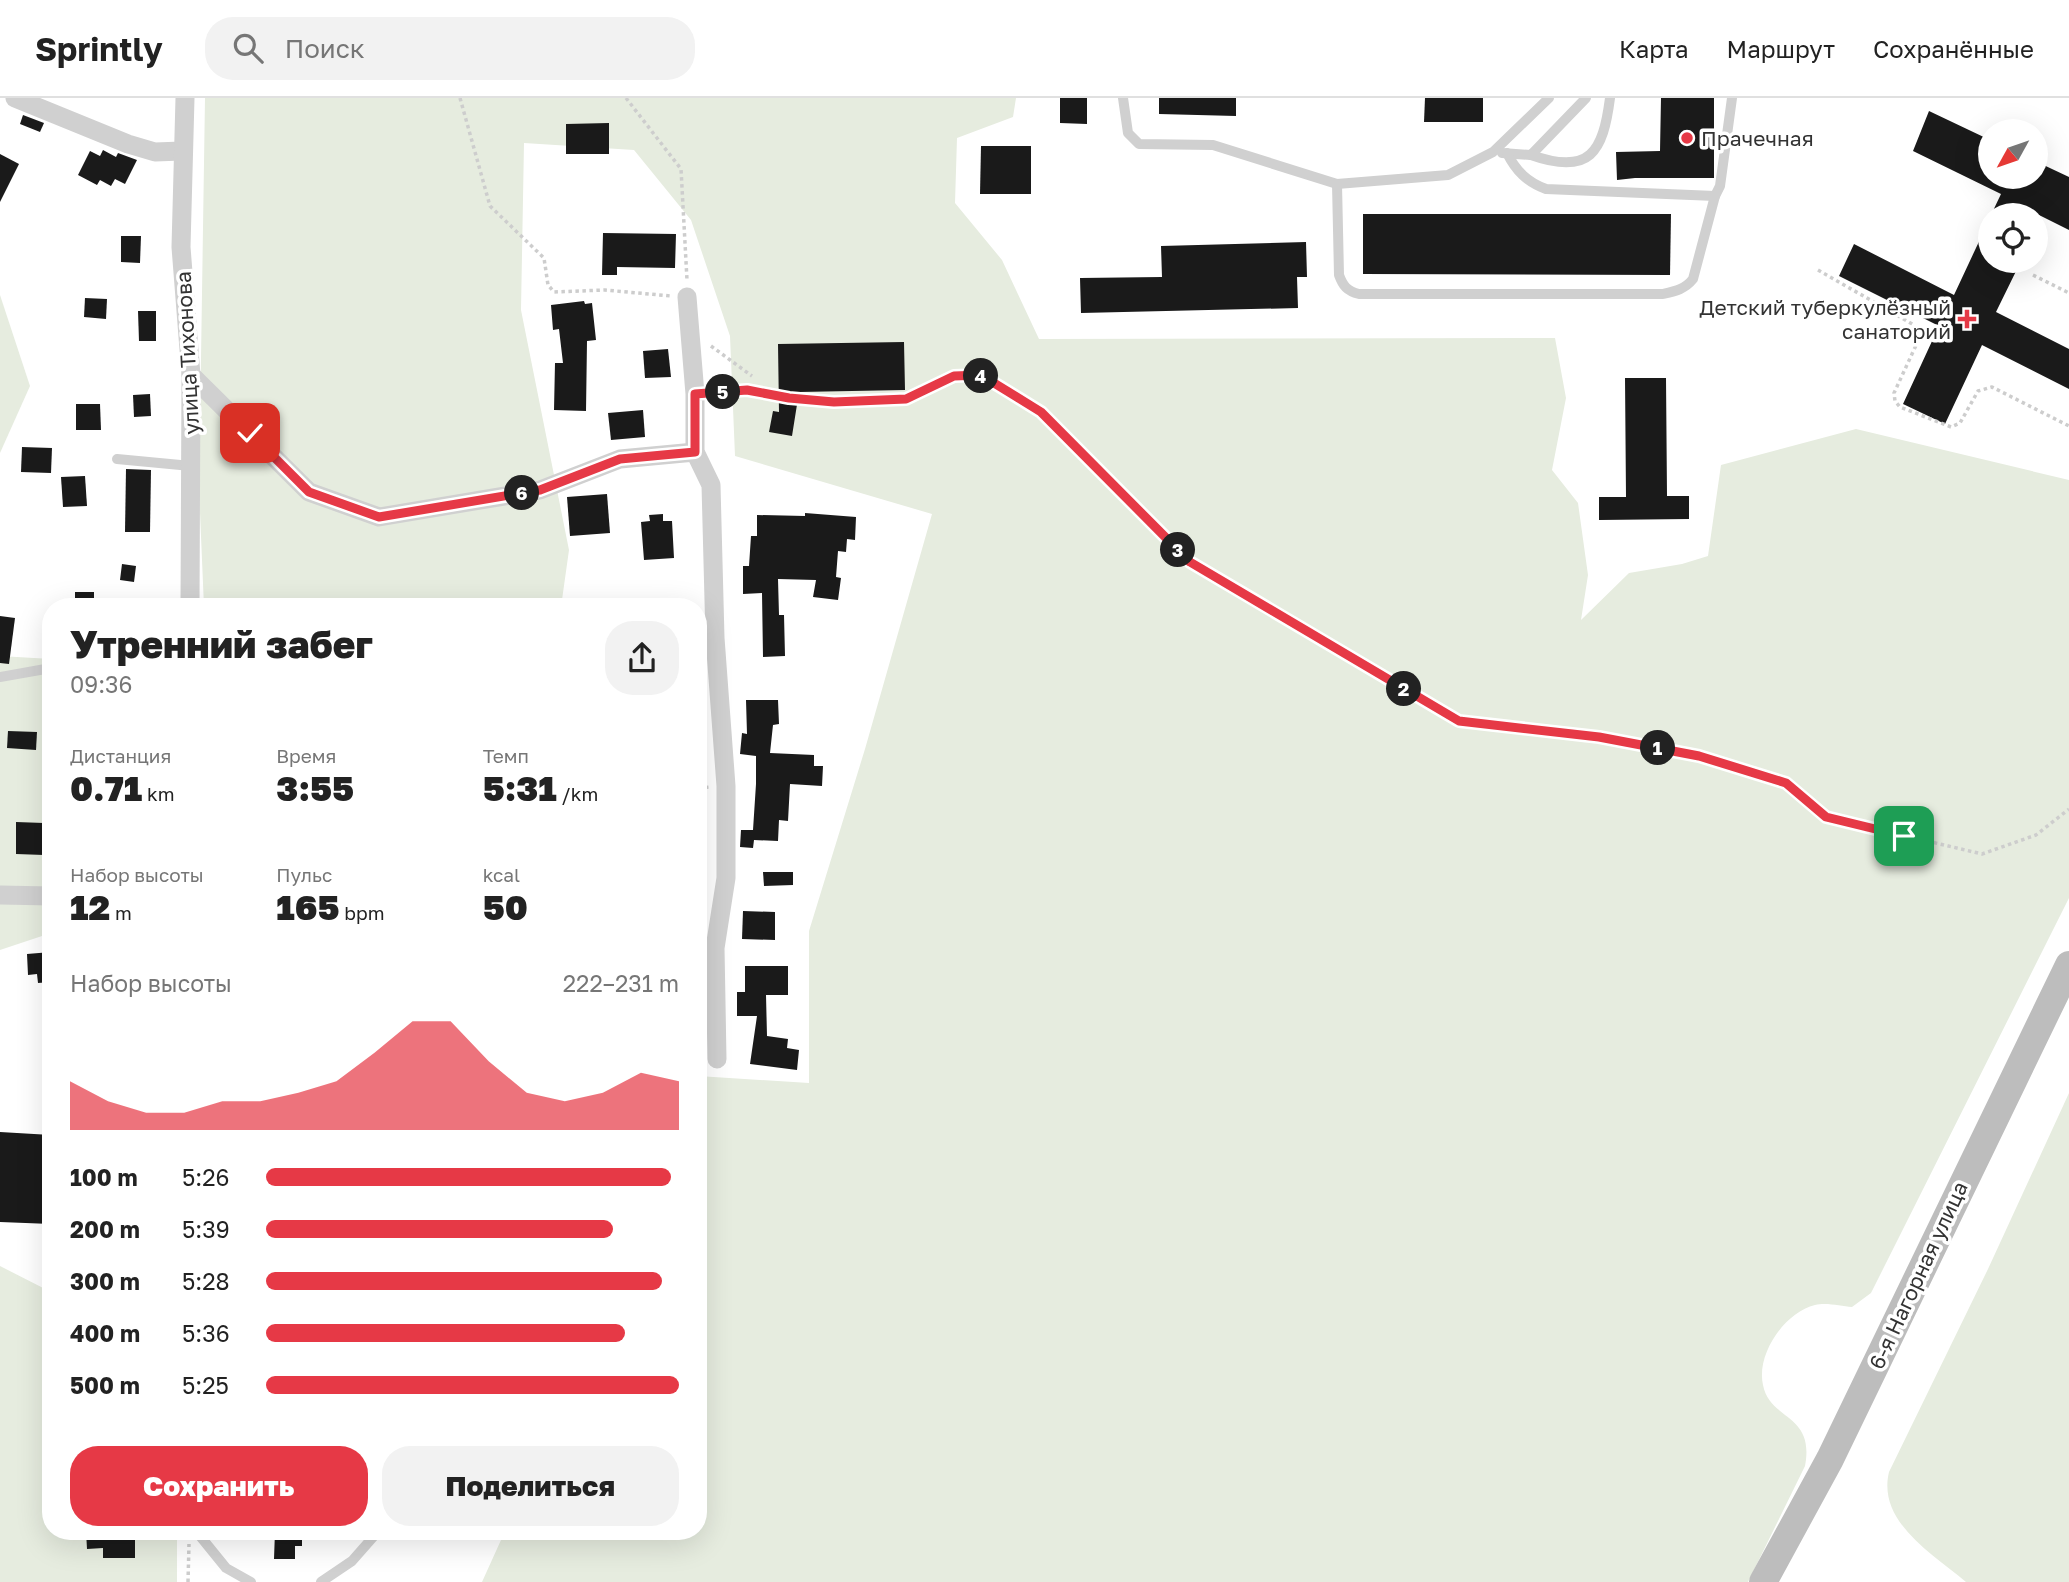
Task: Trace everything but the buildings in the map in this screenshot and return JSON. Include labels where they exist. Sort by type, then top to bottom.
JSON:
[{"type":"street","points":[[15,98],[128,144],[155,152],[183,151]]},
{"type":"street","name":"улица Тихонова","points":[[185,98],[181,247],[191,375],[190,598]]},
{"type":"street","points":[[687,297],[695,394],[695,452],[711,485],[715,638],[726,786],[726,878],[715,948],[718,1059]]},
{"type":"street","points":[[191,375],[309,492],[379,517],[540,490],[620,459],[695,452]]},
{"type":"street","points":[[0,895],[42,896]]},
{"type":"street","name":"6-я Нагорная улица","points":[[1763,1582],[1830,1459],[2069,965]]},
{"type":"lane","points":[[1123,98],[1128,133],[1139,144],[1213,145],[1338,184],[1448,175],[1493,152],[1549,98]]},
{"type":"lane","points":[[1531,155],[1587,98]]},
{"type":"lane","points":[[1493,152],[1531,155],[1548,161],[1569,162],[1585,159],[1597,149],[1605,133],[1610,98]]},
{"type":"lane","points":[[1338,184],[1339,275],[1350,292],[1663,294],[1677,291],[1693,279],[1714,196],[1720,186],[1732,98]]},
{"type":"lane","points":[[1507,153],[1520,173],[1532,183],[1546,188],[1714,196]]},
{"type":"lane","points":[[695,394],[747,390],[773,395]]},
{"type":"lane","points":[[117,459],[192,466]]},
{"type":"lane","points":[[0,677],[42,670]]},
{"type":"lane","points":[[203,1540],[226,1568],[251,1582]]},
{"type":"lane","points":[[321,1582],[352,1561],[370,1540]]},
{"type":"path","points":[[460,98],[490,206],[544,258],[548,285],[554,292],[605,290],[687,297],[681,169],[626,98]]},
{"type":"path","points":[[1818,270],[1913,325],[1918,333],[1918,341],[1894,393],[1895,401],[1900,407],[1951,427],[1960,422],[1978,391],[1992,387],[2069,426]]},
{"type":"path","points":[[2033,275],[2069,293]]},
{"type":"path","points":[[707,339],[712,349],[766,383],[773,395],[834,402],[906,399],[954,376],[981,375],[1041,412],[1190,562],[1459,721],[1599,737],[1699,756],[1786,783],[1826,817],[1982,854],[2036,835],[2069,809]]},
{"type":"path","points":[[188,1582],[189,1540]]},
{"type":"shaded area","points":[[205,98],[1016,98],[1013,117],[957,138],[955,203],[1002,260],[1039,339],[1555,338],[1566,398],[1552,470],[1578,503],[1588,575],[1581,620],[1629,573],[1682,564],[1708,556],[1721,465],[1856,429],[2069,480],[2069,898],[1871,1293],[1852,1307],[1824,1304],[1804,1309],[1784,1325],[1768,1348],[1762,1373],[1763,1385],[1767,1397],[1804,1436],[1805,1466],[1748,1582],[482,1582],[501,1540],[707,1540],[707,1077],[809,1083],[809,931],[865,749],[932,514],[735,456],[730,336],[691,220],[634,150],[524,143],[521,310],[569,550],[562,598],[204,598],[199,489]]},
{"type":"shaded area","points":[[0,295],[30,386],[0,453]]},
{"type":"shaded area","points":[[0,656],[42,658],[42,936],[0,950]]},
{"type":"shaded area","points":[[2069,1093],[2069,1582],[1966,1582],[1924,1548],[1899,1521],[1891,1506],[1889,1472],[1988,1269]]},
{"type":"shaded area","points":[[0,1266],[42,1287],[42,1540],[177,1540],[177,1582],[0,1582]]},
{"type":"place","name":"Прачечная","points":[[1687,138]]},
{"type":"place","name":"Детский туберкулёзный санаторий","points":[[1967,319]]},
{"type":"route","points":[[250,433],[309,492],[379,517],[540,490],[620,459],[695,452],[695,394],[747,390],[789,398],[834,402],[906,399],[954,376],[981,375],[1041,412],[1190,562],[1459,721],[1599,737],[1699,756],[1786,783],[1826,817],[1904,836]]}]
